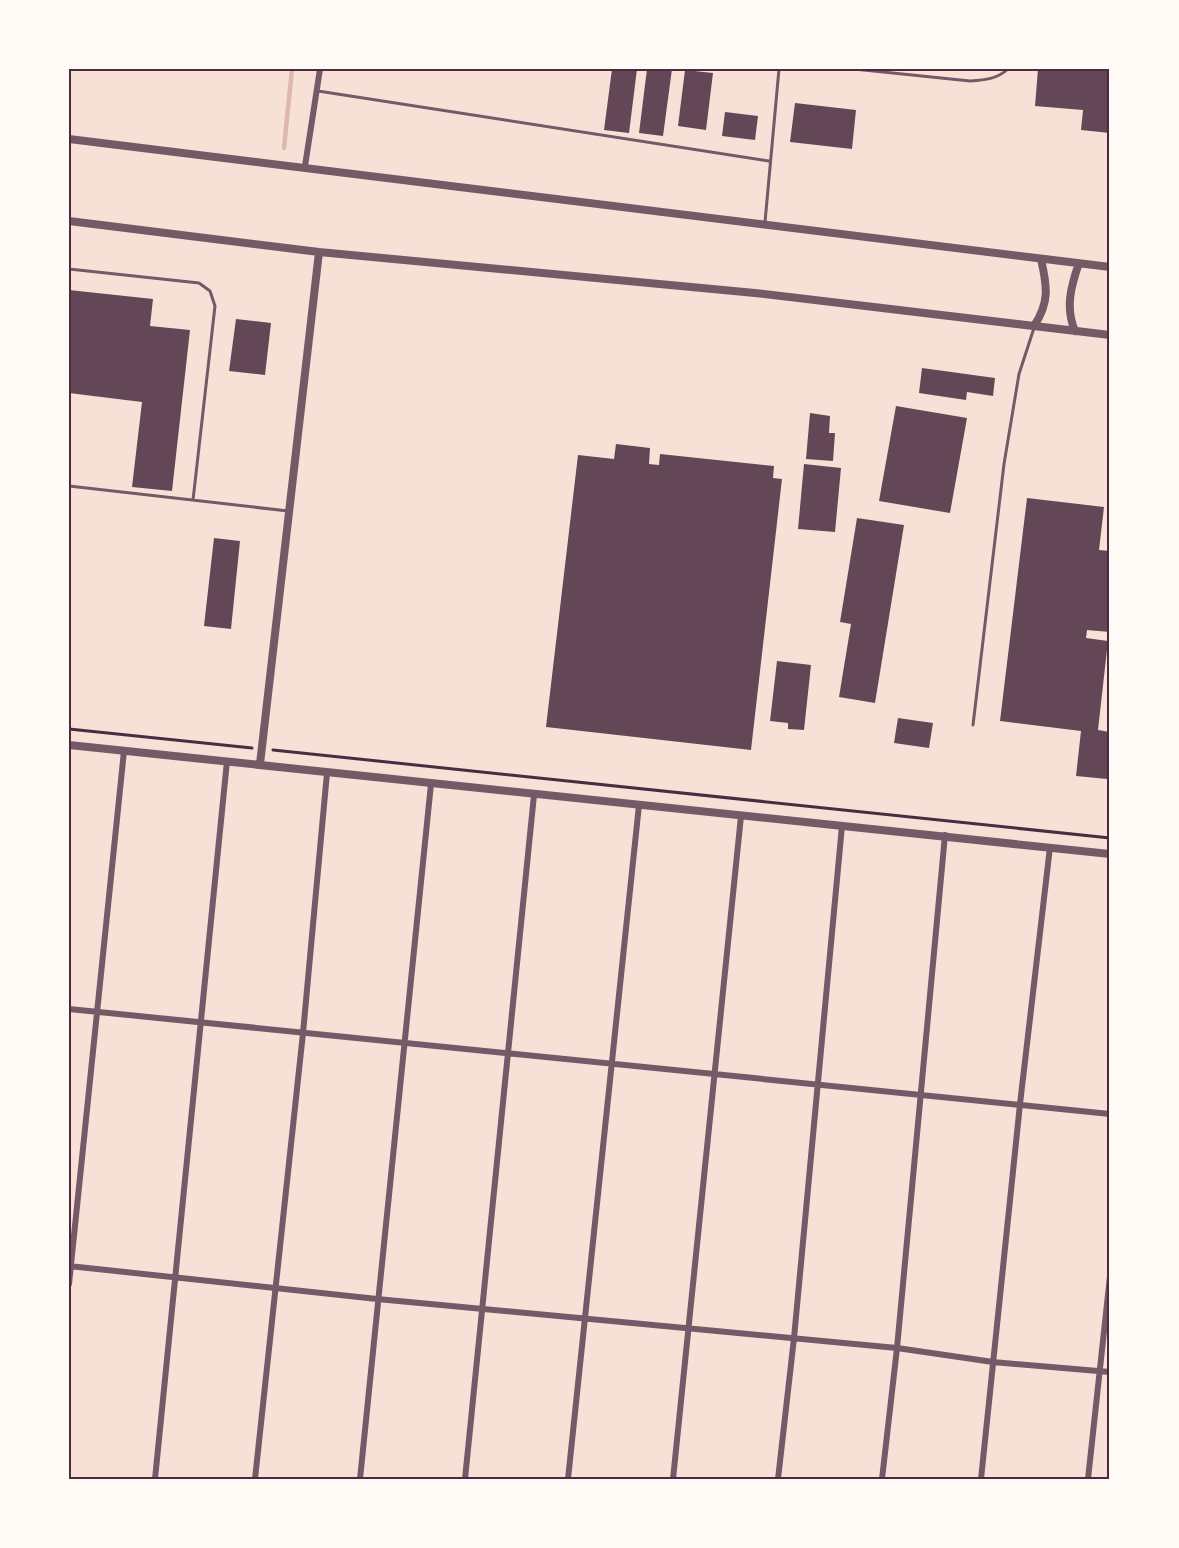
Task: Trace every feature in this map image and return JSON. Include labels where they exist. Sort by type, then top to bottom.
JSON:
[{"type":"street","points":[[305,166],[320,69]]},
{"type":"street","points":[[69,139],[305,166],[508,195],[1110,267]]},
{"type":"street","points":[[69,221],[319,252],[755,293],[1110,335]]},
{"type":"street","points":[[261,764],[319,252]]},
{"type":"street","points":[[1034,326],[1044,310],[1046,284],[1041,259]]},
{"type":"street","points":[[1075,331],[1068,317],[1071,285],[1079,263]]},
{"type":"street","points":[[69,745],[1110,854]]},
{"type":"street","points":[[69,1284],[124,752]]},
{"type":"street","points":[[155,1479],[227,761]]},
{"type":"street","points":[[255,1479],[303,1033],[327,773]]},
{"type":"street","points":[[360,1479],[431,784]]},
{"type":"street","points":[[465,1479],[510,1053],[534,795]]},
{"type":"street","points":[[568,1479],[639,805]]},
{"type":"street","points":[[673,1479],[741,816]]},
{"type":"street","points":[[778,1479],[794,1338],[842,826]]},
{"type":"street","points":[[882,1479],[897,1348],[945,835]]},
{"type":"street","points":[[981,1479],[1020,1104],[1050,847]]},
{"type":"street","points":[[69,1009],[199,1024],[1110,1114]]},
{"type":"street","points":[[70,1266],[174,1279],[689,1330],[897,1348],[993,1362],[1110,1372]]},
{"type":"street","points":[[1088,1479],[1110,1276]]},
{"type":"lane","points":[[765,224],[779,69]]},
{"type":"lane","points":[[854,69],[970,81],[993,78],[1008,69]]},
{"type":"lane","points":[[317,91],[770,161]]},
{"type":"lane","points":[[69,268],[199,284],[210,291],[215,306],[193,500]]},
{"type":"lane","points":[[973,725],[1004,464],[1019,374],[1034,326]]},
{"type":"lane","points":[[69,486],[290,511]]},
{"type":"path","points":[[69,729],[1110,838]]},
{"type":"building","points":[[612,69],[637,69],[629,133],[604,130]]},
{"type":"building","points":[[647,69],[672,69],[663,136],[639,133]]},
{"type":"building","points":[[1038,69],[1110,69],[1110,133],[1081,130],[1083,110],[1035,106]]},
{"type":"building","points":[[685,70],[713,73],[706,130],[678,126]]},
{"type":"building","points":[[795,103],[856,110],[852,149],[790,142]]},
{"type":"building","points":[[725,112],[758,116],[755,140],[722,136]]},
{"type":"building","points":[[69,290],[153,299],[150,326],[190,330],[172,491],[132,487],[142,402],[69,393]]},
{"type":"building","points":[[236,319],[271,323],[265,375],[229,371]]},
{"type":"building","points":[[922,368],[995,378],[993,396],[967,392],[966,400],[919,393]]},
{"type":"building","points":[[896,406],[967,418],[950,513],[879,501]]},
{"type":"building","points":[[810,413],[830,416],[829,433],[835,433],[833,461],[806,459]]},
{"type":"building","points":[[616,444],[650,448],[649,464],[659,465],[660,454],[774,466],[773,478],[782,479],[751,750],[546,727],[578,455],[614,459]]},
{"type":"building","points":[[804,464],[841,468],[835,532],[798,529]]},
{"type":"building","points":[[1027,498],[1104,507],[1099,550],[1110,551],[1110,632],[1087,630],[1086,638],[1108,641],[1098,730],[1110,732],[1107,779],[1076,776],[1081,731],[1000,721]]},
{"type":"building","points":[[857,518],[904,525],[875,703],[839,697],[851,624],[840,622]]},
{"type":"building","points":[[214,538],[240,541],[231,629],[204,626]]},
{"type":"building","points":[[777,661],[811,665],[804,730],[788,729],[788,723],[770,721]]},
{"type":"building","points":[[898,718],[933,723],[929,748],[894,743]]},
{"type":"waterway","points":[[284,148],[292,69]]}]
